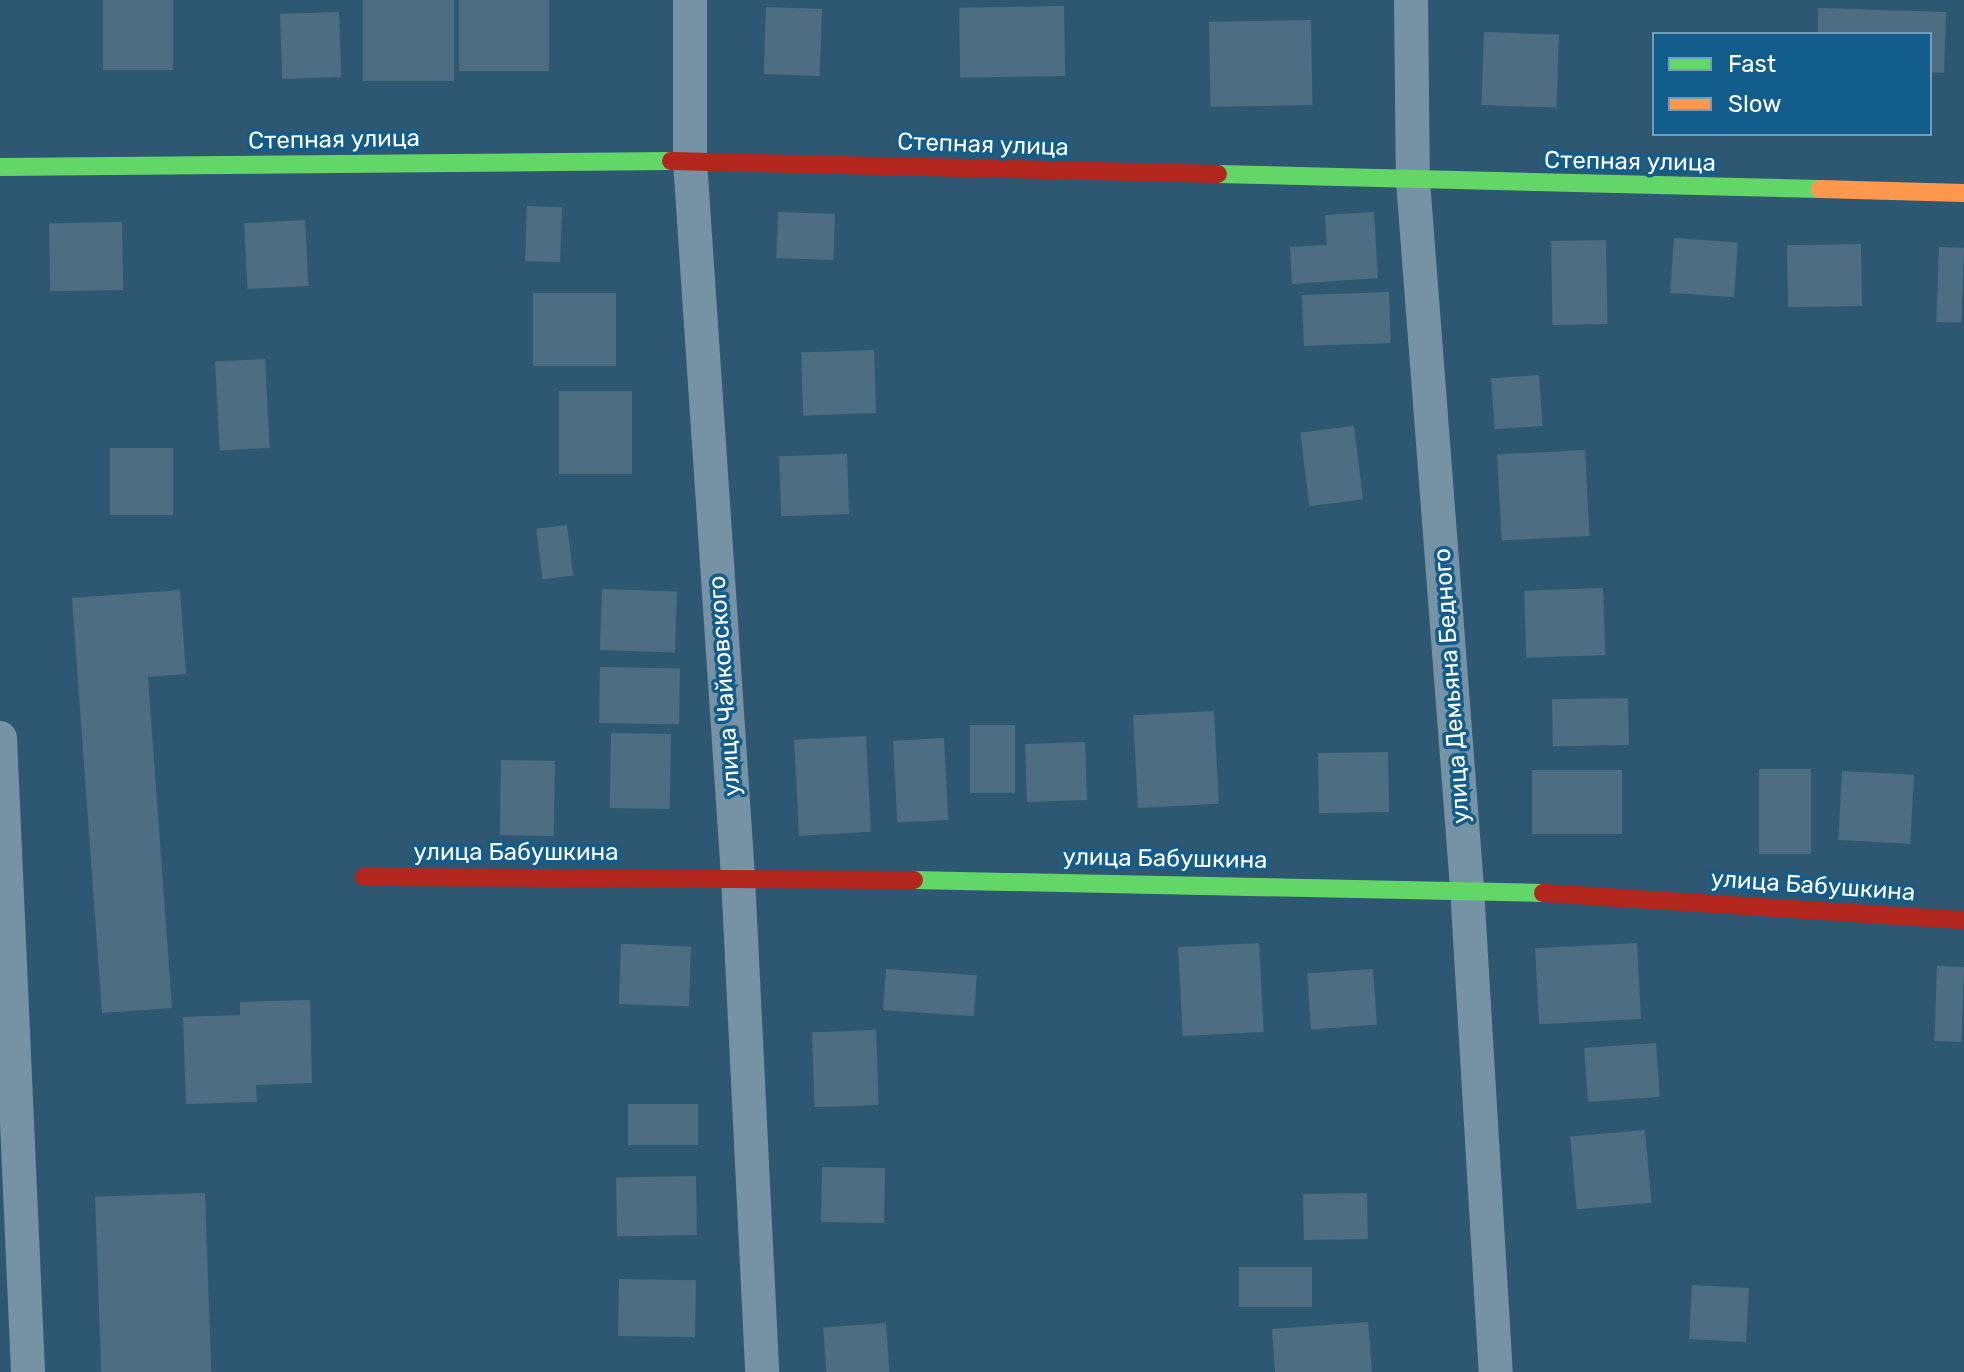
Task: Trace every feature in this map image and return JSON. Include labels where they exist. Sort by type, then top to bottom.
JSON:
[{"type":"street","name":"улица Чайковского","points":[[690,0],[690,161],[738,877],[762,1372]]},
{"type":"street","name":"улица Демьяна Бедного","points":[[1411,0],[1413,181],[1467,888],[1496,1372]]},
{"type":"street","name":"Степная улица","points":[[0,167],[690,161],[1964,193]]},
{"type":"street","points":[[0,738],[28,1372]]},
{"type":"street","name":"улица Бабушкина","points":[[364,877],[738,877],[1467,888],[1964,920]]},
{"type":"building","points":[[103,0],[173,0],[173,70],[103,70]]},
{"type":"building","points":[[363,0],[454,0],[454,81],[363,81]]},
{"type":"building","points":[[459,0],[549,0],[549,71],[459,71]]},
{"type":"building","points":[[1064,6],[1065,76],[960,78],[959,8]]},
{"type":"building","points":[[766,7],[822,9],[820,76],[764,74]]},
{"type":"building","points":[[1818,8],[1946,12],[1944,73],[1932,72],[1932,32],[1818,32]]},
{"type":"building","points":[[339,12],[341,77],[282,79],[280,14]]},
{"type":"building","points":[[1311,20],[1312,105],[1210,107],[1209,22]]},
{"type":"building","points":[[1484,32],[1559,35],[1556,108],[1481,105]]},
{"type":"building","points":[[527,206],[562,207],[560,262],[525,261]]},
{"type":"building","points":[[778,212],[835,214],[833,260],[776,258]]},
{"type":"building","points":[[1374,212],[1378,278],[1292,284],[1290,247],[1327,245],[1325,215]]},
{"type":"building","points":[[305,220],[308,286],[248,289],[244,223]]},
{"type":"building","points":[[122,222],[123,290],[50,291],[49,223]]},
{"type":"building","points":[[1674,238],[1738,242],[1734,297],[1670,293]]},
{"type":"building","points":[[1606,240],[1607,324],[1552,325],[1551,241]]},
{"type":"building","points":[[1861,244],[1862,306],[1788,307],[1787,245]]},
{"type":"building","points":[[1939,247],[1964,248],[1961,323],[1936,322]]},
{"type":"building","points":[[1389,292],[1391,343],[1304,346],[1302,295]]},
{"type":"building","points":[[533,293],[616,293],[616,366],[533,366]]},
{"type":"building","points":[[874,350],[876,413],[803,416],[801,353]]},
{"type":"building","points":[[265,359],[270,448],[220,450],[215,362]]},
{"type":"building","points":[[1539,375],[1543,426],[1495,429],[1491,378]]},
{"type":"building","points":[[559,391],[632,391],[632,474],[559,474]]},
{"type":"building","points":[[1354,426],[1363,499],[1309,506],[1300,433]]},
{"type":"building","points":[[110,448],[173,448],[173,515],[110,515]]},
{"type":"building","points":[[1585,450],[1590,536],[1502,540],[1497,455]]},
{"type":"building","points":[[847,454],[849,514],[781,516],[779,456]]},
{"type":"building","points":[[567,525],[573,576],[542,579],[536,529]]},
{"type":"building","points":[[1603,588],[1605,655],[1526,658],[1524,591]]},
{"type":"building","points":[[602,589],[677,592],[675,653],[600,650]]},
{"type":"building","points":[[180,590],[186,674],[148,677],[172,1008],[102,1013],[72,598]]},
{"type":"building","points":[[600,667],[680,668],[679,724],[599,723]]},
{"type":"building","points":[[1628,698],[1629,745],[1553,746],[1552,699]]},
{"type":"building","points":[[1214,711],[1219,804],[1138,808],[1133,715]]},
{"type":"building","points":[[970,725],[1015,725],[1015,793],[970,793]]},
{"type":"building","points":[[611,733],[671,734],[670,809],[610,808]]},
{"type":"building","points":[[866,736],[871,832],[799,836],[794,740]]},
{"type":"building","points":[[944,738],[948,820],[897,823],[893,741]]},
{"type":"building","points":[[1085,742],[1087,800],[1027,802],[1025,744]]},
{"type":"building","points":[[1388,752],[1389,812],[1319,813],[1318,753]]},
{"type":"building","points":[[501,760],[555,761],[554,836],[500,835]]},
{"type":"building","points":[[1759,769],[1811,769],[1811,854],[1759,854]]},
{"type":"building","points":[[1532,770],[1622,770],[1622,834],[1532,834]]},
{"type":"building","points":[[1842,771],[1914,775],[1910,844],[1838,840]]},
{"type":"building","points":[[1259,943],[1264,1032],[1183,1036],[1178,947]]},
{"type":"building","points":[[1637,943],[1641,1019],[1539,1024],[1535,948]]},
{"type":"building","points":[[621,944],[691,946],[689,1006],[619,1004]]},
{"type":"building","points":[[1937,966],[1964,967],[1961,1042],[1934,1041]]},
{"type":"building","points":[[886,969],[977,975],[974,1016],[883,1010]]},
{"type":"building","points":[[1373,969],[1377,1025],[1311,1029],[1307,974]]},
{"type":"building","points":[[310,1000],[312,1083],[256,1085],[257,1102],[186,1104],[183,1017],[240,1015],[240,1002]]},
{"type":"building","points":[[876,1030],[879,1105],[815,1107],[812,1032]]},
{"type":"building","points":[[1656,1043],[1660,1097],[1588,1102],[1584,1048]]},
{"type":"building","points":[[628,1104],[698,1104],[698,1145],[628,1145]]},
{"type":"building","points":[[1645,1130],[1651,1203],[1577,1209],[1570,1137]]},
{"type":"building","points":[[822,1167],[885,1168],[884,1223],[821,1222]]},
{"type":"building","points":[[696,1176],[697,1235],[617,1236],[616,1177]]},
{"type":"building","points":[[205,1193],[211,1372],[101,1372],[95,1197]]},
{"type":"building","points":[[1367,1193],[1368,1239],[1304,1240],[1303,1194]]},
{"type":"building","points":[[1239,1267],[1312,1267],[1312,1307],[1239,1307]]},
{"type":"building","points":[[619,1279],[696,1280],[695,1337],[618,1336]]},
{"type":"building","points":[[1692,1285],[1749,1288],[1746,1342],[1689,1339]]},
{"type":"building","points":[[1368,1322],[1372,1372],[1275,1372],[1272,1329]]},
{"type":"building","points":[[886,1323],[889,1372],[826,1372],[823,1327]]},
{"type":"traffic: fast","points":[[0,167],[671,161]]},
{"type":"traffic: fast","points":[[1218,174],[1820,189]]},
{"type":"traffic: fast","points":[[914,880],[1543,893]]},
{"type":"traffic: slow","points":[[1820,189],[1964,193]]},
{"type":"traffic: jam","points":[[671,161],[1218,174]]},
{"type":"traffic: jam","points":[[364,877],[914,880]]},
{"type":"traffic: jam","points":[[1543,893],[1964,920]]}]
